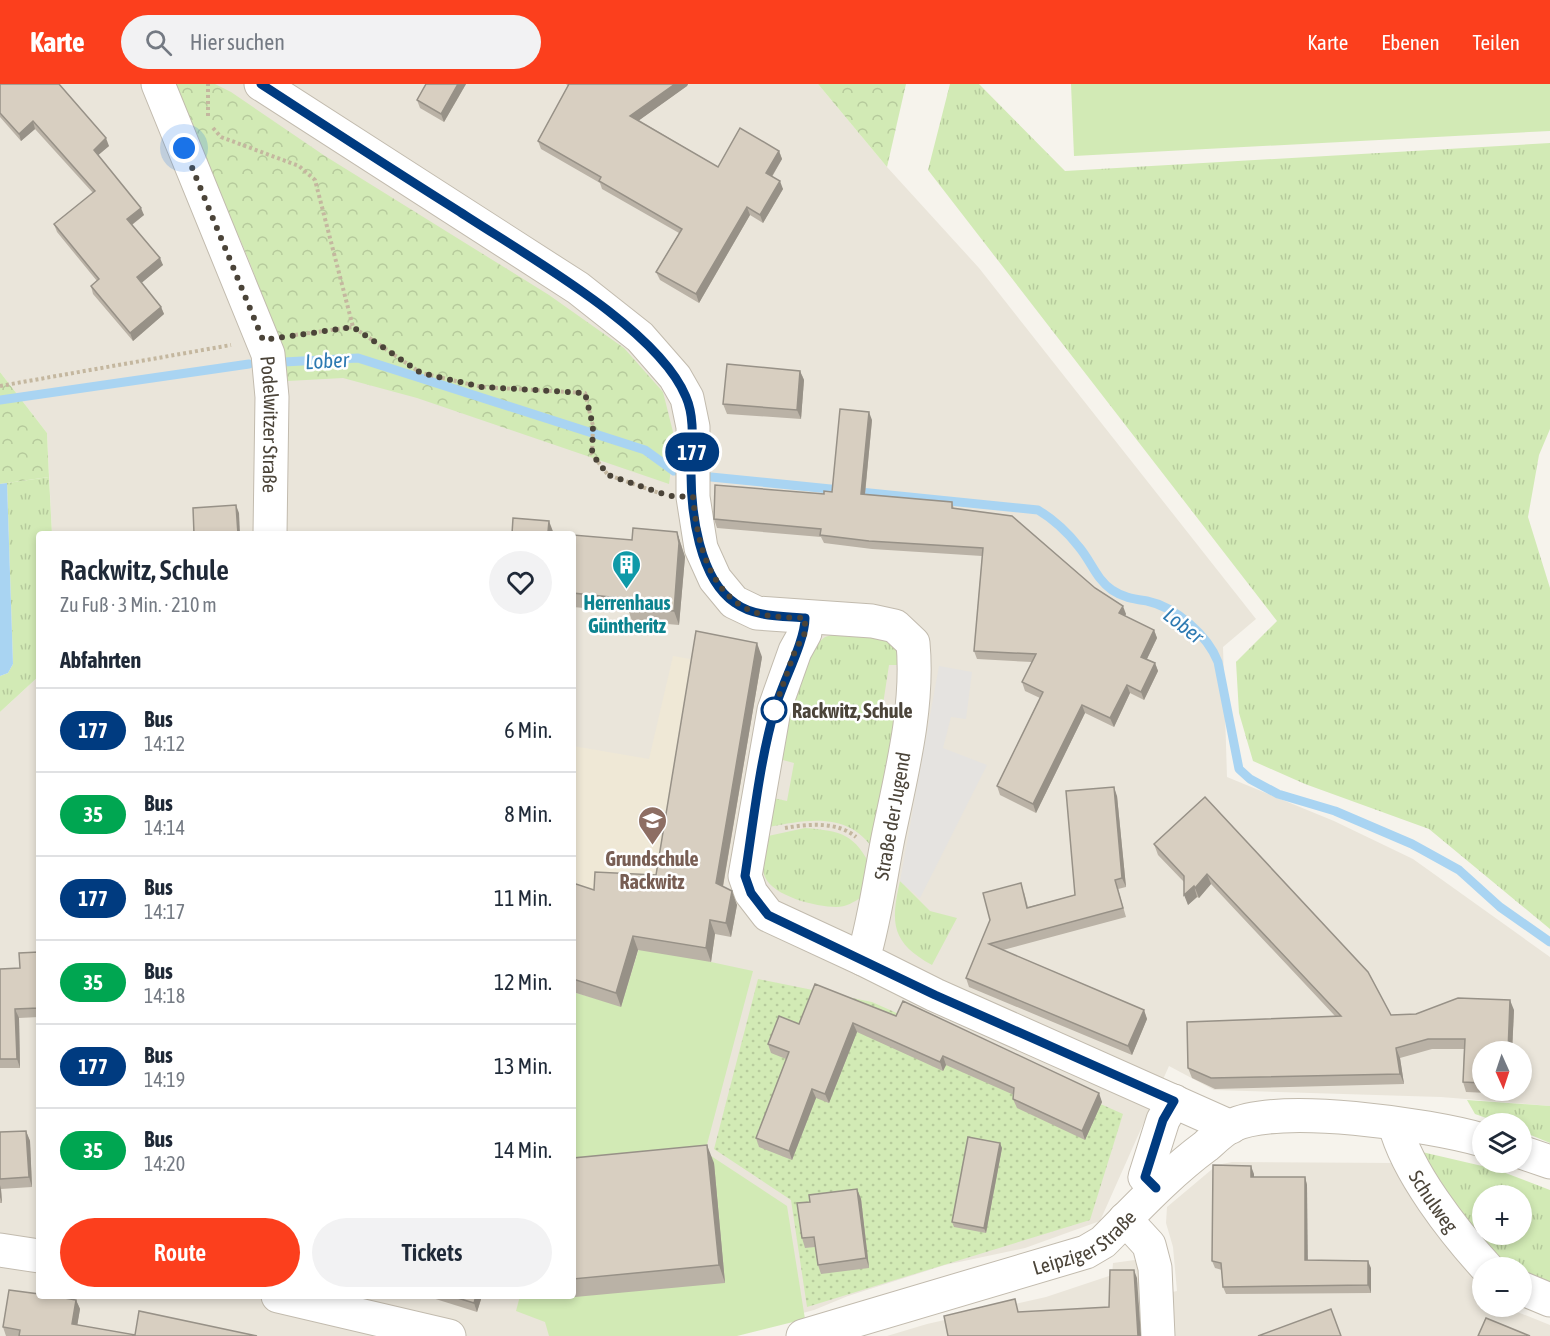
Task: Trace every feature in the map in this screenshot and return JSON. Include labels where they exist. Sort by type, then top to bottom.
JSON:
[{"type":"street","name":"Podelwitzer Straße","points":[[158,84],[263,340],[270,368],[272,397],[270,531]]},
{"type":"street","name":"Straße der Jugend","points":[[261,84],[578,288],[640,337],[675,377],[687,398],[693,427],[693,497],[701,548],[714,579],[734,603],[757,613],[872,621],[895,626],[913,643],[915,670],[901,773],[872,930],[863,959]]},
{"type":"street","points":[[805,618],[805,633],[795,651],[774,711],[745,876],[751,893],[768,915],[935,995],[1231,1126]]},
{"type":"street","points":[[1156,1188],[1145,1177],[1163,1120],[1174,1101]]},
{"type":"street","name":"Leipziger Straße","points":[[802,1336],[1086,1252],[1102,1242],[1156,1188],[1231,1126],[1256,1118],[1286,1115],[1327,1116],[1429,1129],[1472,1138]]},
{"type":"street","name":"Schulweg","points":[[1395,1125],[1406,1157],[1465,1243],[1477,1257]]},
{"type":"street","points":[[1532,1156],[1550,1162]]},
{"type":"street","points":[[1125,1219],[1149,1245],[1155,1268],[1158,1336]]},
{"type":"street","points":[[0,1250],[36,1256]]},
{"type":"street","points":[[1532,1293],[1550,1300]]},
{"type":"street","points":[[291,1299],[449,1336]]},
{"type":"path","points":[[208,84],[208,123],[221,137],[299,166],[315,180],[353,327],[421,373],[482,387],[585,393],[593,426],[592,454],[608,475],[669,496],[693,497]]},
{"type":"path","points":[[0,386],[263,340],[353,327]]},
{"type":"path","points":[[752,834],[804,824],[833,826],[853,834],[867,848],[881,873]]},
{"type":"shaded area","points":[[0,84],[818,84],[887,167],[979,268],[1256,619],[1223,647],[1227,777],[1334,821],[1413,859],[1550,957],[1550,1106],[1489,1101],[1532,1101],[1532,1041],[1472,1041],[1472,1100],[1214,1090],[1169,1066],[1100,1221],[1025,1248],[945,1265],[848,1296],[814,1310],[718,1336],[0,1336],[0,712],[36,679],[36,1299],[576,1299],[576,531],[52,531],[47,433],[0,372]]},
{"type":"shaded area","name":"Grundschule Rackwitz","points":[[673,656],[760,671],[711,962],[621,1007],[576,993],[576,747],[649,759]]},
{"type":"shaded area","points":[[939,666],[972,672],[966,719],[951,717],[943,748],[987,765],[920,898],[900,881]]},
{"type":"shaded area","points":[[1232,1162],[1397,1163],[1472,1270],[1472,1317],[1530,1317],[1550,1325],[1550,1336],[887,1336],[927,1324],[1046,1297],[1112,1275],[1113,1263],[1142,1259],[1150,1297],[1177,1291],[1173,1247],[1166,1223],[1167,1207],[1217,1165]]},
{"type":"green space","points":[[176,84],[215,84],[231,92],[325,156],[549,295],[624,348],[663,392],[675,440],[669,484],[417,398],[343,378],[288,381],[254,273],[196,143]]},
{"type":"green space","points":[[818,84],[906,84],[887,167]]},
{"type":"green space","points":[[950,84],[979,84],[1065,171],[1550,143],[1550,429],[1539,455],[1528,517],[1550,588],[1550,929],[1429,829],[1305,784],[1253,761],[1239,713],[1236,662],[1277,621],[928,170]]},
{"type":"green space","points":[[1071,84],[1550,84],[1550,131],[1074,156]]},
{"type":"green space","points":[[0,372],[47,433],[49,477],[0,484]]},
{"type":"green space","points":[[49,477],[52,531],[36,531],[36,679],[0,712],[0,676],[8,673],[13,664],[7,483]]},
{"type":"green space","points":[[835,634],[890,639],[898,649],[901,665],[889,665],[882,711],[897,713],[878,857],[868,842],[845,825],[816,821],[769,827],[773,798],[787,801],[794,763],[779,759],[790,705],[815,645],[825,637]]},
{"type":"green space","points":[[805,828],[838,833],[846,836],[860,848],[872,869],[862,897],[843,906],[828,906],[796,899],[770,884],[765,877],[763,867],[768,836]]},
{"type":"green space","points":[[900,881],[930,911],[957,918],[932,965],[909,949],[897,931],[895,909]]},
{"type":"green space","points":[[644,932],[711,962],[753,971],[705,1152],[787,1206],[805,1319],[737,1336],[549,1336],[545,1322],[516,1311],[519,1299],[576,1299],[576,993],[621,1006]]},
{"type":"green space","points":[[758,979],[872,1002],[1123,1114],[1090,1220],[807,1307],[791,1200],[714,1149]]},
{"type":"green space","points":[[1467,1100],[1550,1106],[1550,1143],[1532,1136],[1532,1113],[1474,1113]]},
{"type":"green space","points":[[1422,1152],[1472,1164],[1472,1173],[1505,1173],[1550,1190],[1550,1287],[1532,1280],[1532,1257],[1493,1257],[1482,1245],[1532,1245],[1532,1185],[1472,1185],[1472,1233]]},
{"type":"water","points":[[7,483],[13,664],[8,673],[0,676],[0,484]]},
{"type":"building","points":[[0,84],[59,84],[106,138],[94,150],[141,208],[127,219],[160,258],[137,277],[161,307],[130,333],[91,286],[99,279],[54,224],[95,191],[33,121],[19,134],[0,113]]},
{"type":"building","points":[[426,84],[458,84],[441,114],[417,100]]},
{"type":"building","points":[[569,84],[675,84],[630,116],[718,167],[740,128],[779,151],[766,173],[780,181],[760,215],[747,207],[696,294],[656,272],[682,229],[599,181],[601,177],[538,141]]},
{"type":"building","points":[[727,364],[800,371],[797,410],[723,404]]},
{"type":"building","points":[[840,409],[869,412],[861,494],[952,502],[952,508],[1012,516],[1095,588],[1123,606],[1119,613],[1154,630],[1141,657],[1155,663],[1141,692],[1127,685],[1110,718],[1082,705],[1033,804],[997,786],[1043,692],[1022,682],[1036,654],[974,651],[983,548],[869,541],[820,535],[821,529],[714,519],[715,485],[824,494],[824,491],[832,492]]},
{"type":"building","points":[[236,505],[238,531],[194,531],[193,508]]},
{"type":"building","points":[[513,518],[549,521],[548,531],[512,531]]},
{"type":"building","name":"Herrenhaus Güntheritz","points":[[633,528],[677,532],[679,543],[674,611],[627,607],[628,599],[576,593],[576,535],[632,540]]},
{"type":"building","points":[[696,631],[757,643],[716,883],[732,891],[726,923],[710,920],[706,948],[633,936],[616,993],[576,980],[576,884],[594,890],[595,872],[656,875]]},
{"type":"building","points":[[1114,787],[1122,878],[1115,880],[1123,908],[989,944],[1144,1010],[1128,1046],[966,978],[990,920],[983,893],[1021,883],[1027,908],[1075,895],[1066,791]]},
{"type":"building","points":[[1205,797],[1368,972],[1391,1015],[1416,1014],[1458,998],[1510,1000],[1508,1041],[1472,1041],[1472,1082],[1463,1082],[1465,1039],[1428,1039],[1396,1048],[1400,1074],[1211,1078],[1188,1068],[1187,1022],[1341,1016],[1207,874],[1195,888],[1194,886],[1184,895],[1184,876],[1154,844]]},
{"type":"building","points":[[36,952],[36,1008],[15,1009],[17,1059],[0,1059],[0,969],[20,968],[19,953]]},
{"type":"building","points":[[815,984],[896,1016],[903,1001],[1099,1093],[1082,1131],[1013,1099],[1014,1088],[943,1056],[940,1062],[853,1023],[825,1094],[812,1089],[789,1151],[756,1138],[789,1052],[768,1044],[779,1016],[799,1024]]},
{"type":"building","points":[[26,1131],[29,1177],[0,1179],[0,1132]]},
{"type":"building","points":[[968,1137],[1000,1143],[984,1228],[952,1222]]},
{"type":"building","points":[[707,1145],[719,1265],[576,1279],[576,1158]]},
{"type":"building","points":[[1213,1165],[1251,1166],[1251,1177],[1305,1177],[1305,1260],[1368,1261],[1368,1285],[1223,1287],[1221,1263],[1212,1261]]},
{"type":"building","points":[[857,1189],[866,1258],[818,1265],[814,1237],[802,1238],[797,1203],[810,1202],[809,1195]]},
{"type":"building","points":[[1110,1270],[1134,1270],[1138,1336],[948,1336],[944,1316],[1015,1299],[1018,1312],[1109,1307]]},
{"type":"building","points":[[9,1290],[36,1294],[36,1299],[76,1300],[72,1324],[135,1335],[139,1311],[257,1336],[19,1336],[20,1330],[3,1327]]},
{"type":"building","points":[[461,1299],[475,1299],[474,1303]]},
{"type":"building","points":[[1331,1309],[1341,1336],[1258,1336]]},
{"type":"building","points":[[1486,1318],[1530,1336],[1478,1336]]},
{"type":"waterway","name":"Lober","points":[[284,362],[358,358],[645,450],[674,471]]},
{"type":"waterway","name":"Lober","points":[[0,400],[249,364]]},
{"type":"waterway","name":"Lober","points":[[711,477],[1038,510],[1070,537],[1106,586],[1133,599],[1158,604],[1169,609],[1190,624],[1207,642],[1218,662],[1239,769],[1250,779],[1278,794],[1335,811],[1412,844],[1459,870],[1500,907],[1550,942]]},
{"type":"bus line","name":"177","points":[[261,84],[578,288],[640,337],[675,377],[687,398],[693,427],[691,474],[695,522],[701,548],[714,579],[734,603],[757,613],[805,618],[805,633],[795,651],[774,711],[745,876],[751,893],[768,915],[935,995],[1174,1101],[1163,1120],[1145,1177],[1156,1188]]},
{"type":"place","name":"Herrenhaus Güntheritz","points":[[627,590]]},
{"type":"place","name":"Rackwitz, Schule","points":[[774,710]]},
{"type":"place","name":"Grundschule Rackwitz","points":[[652,846]]},
{"type":"route","points":[[184,148],[263,340],[353,327],[421,373],[482,387],[585,393],[593,426],[592,454],[608,475],[669,496],[693,497],[695,522],[701,548],[714,579],[734,603],[757,613],[805,618],[805,633],[795,651],[774,710]]}]
